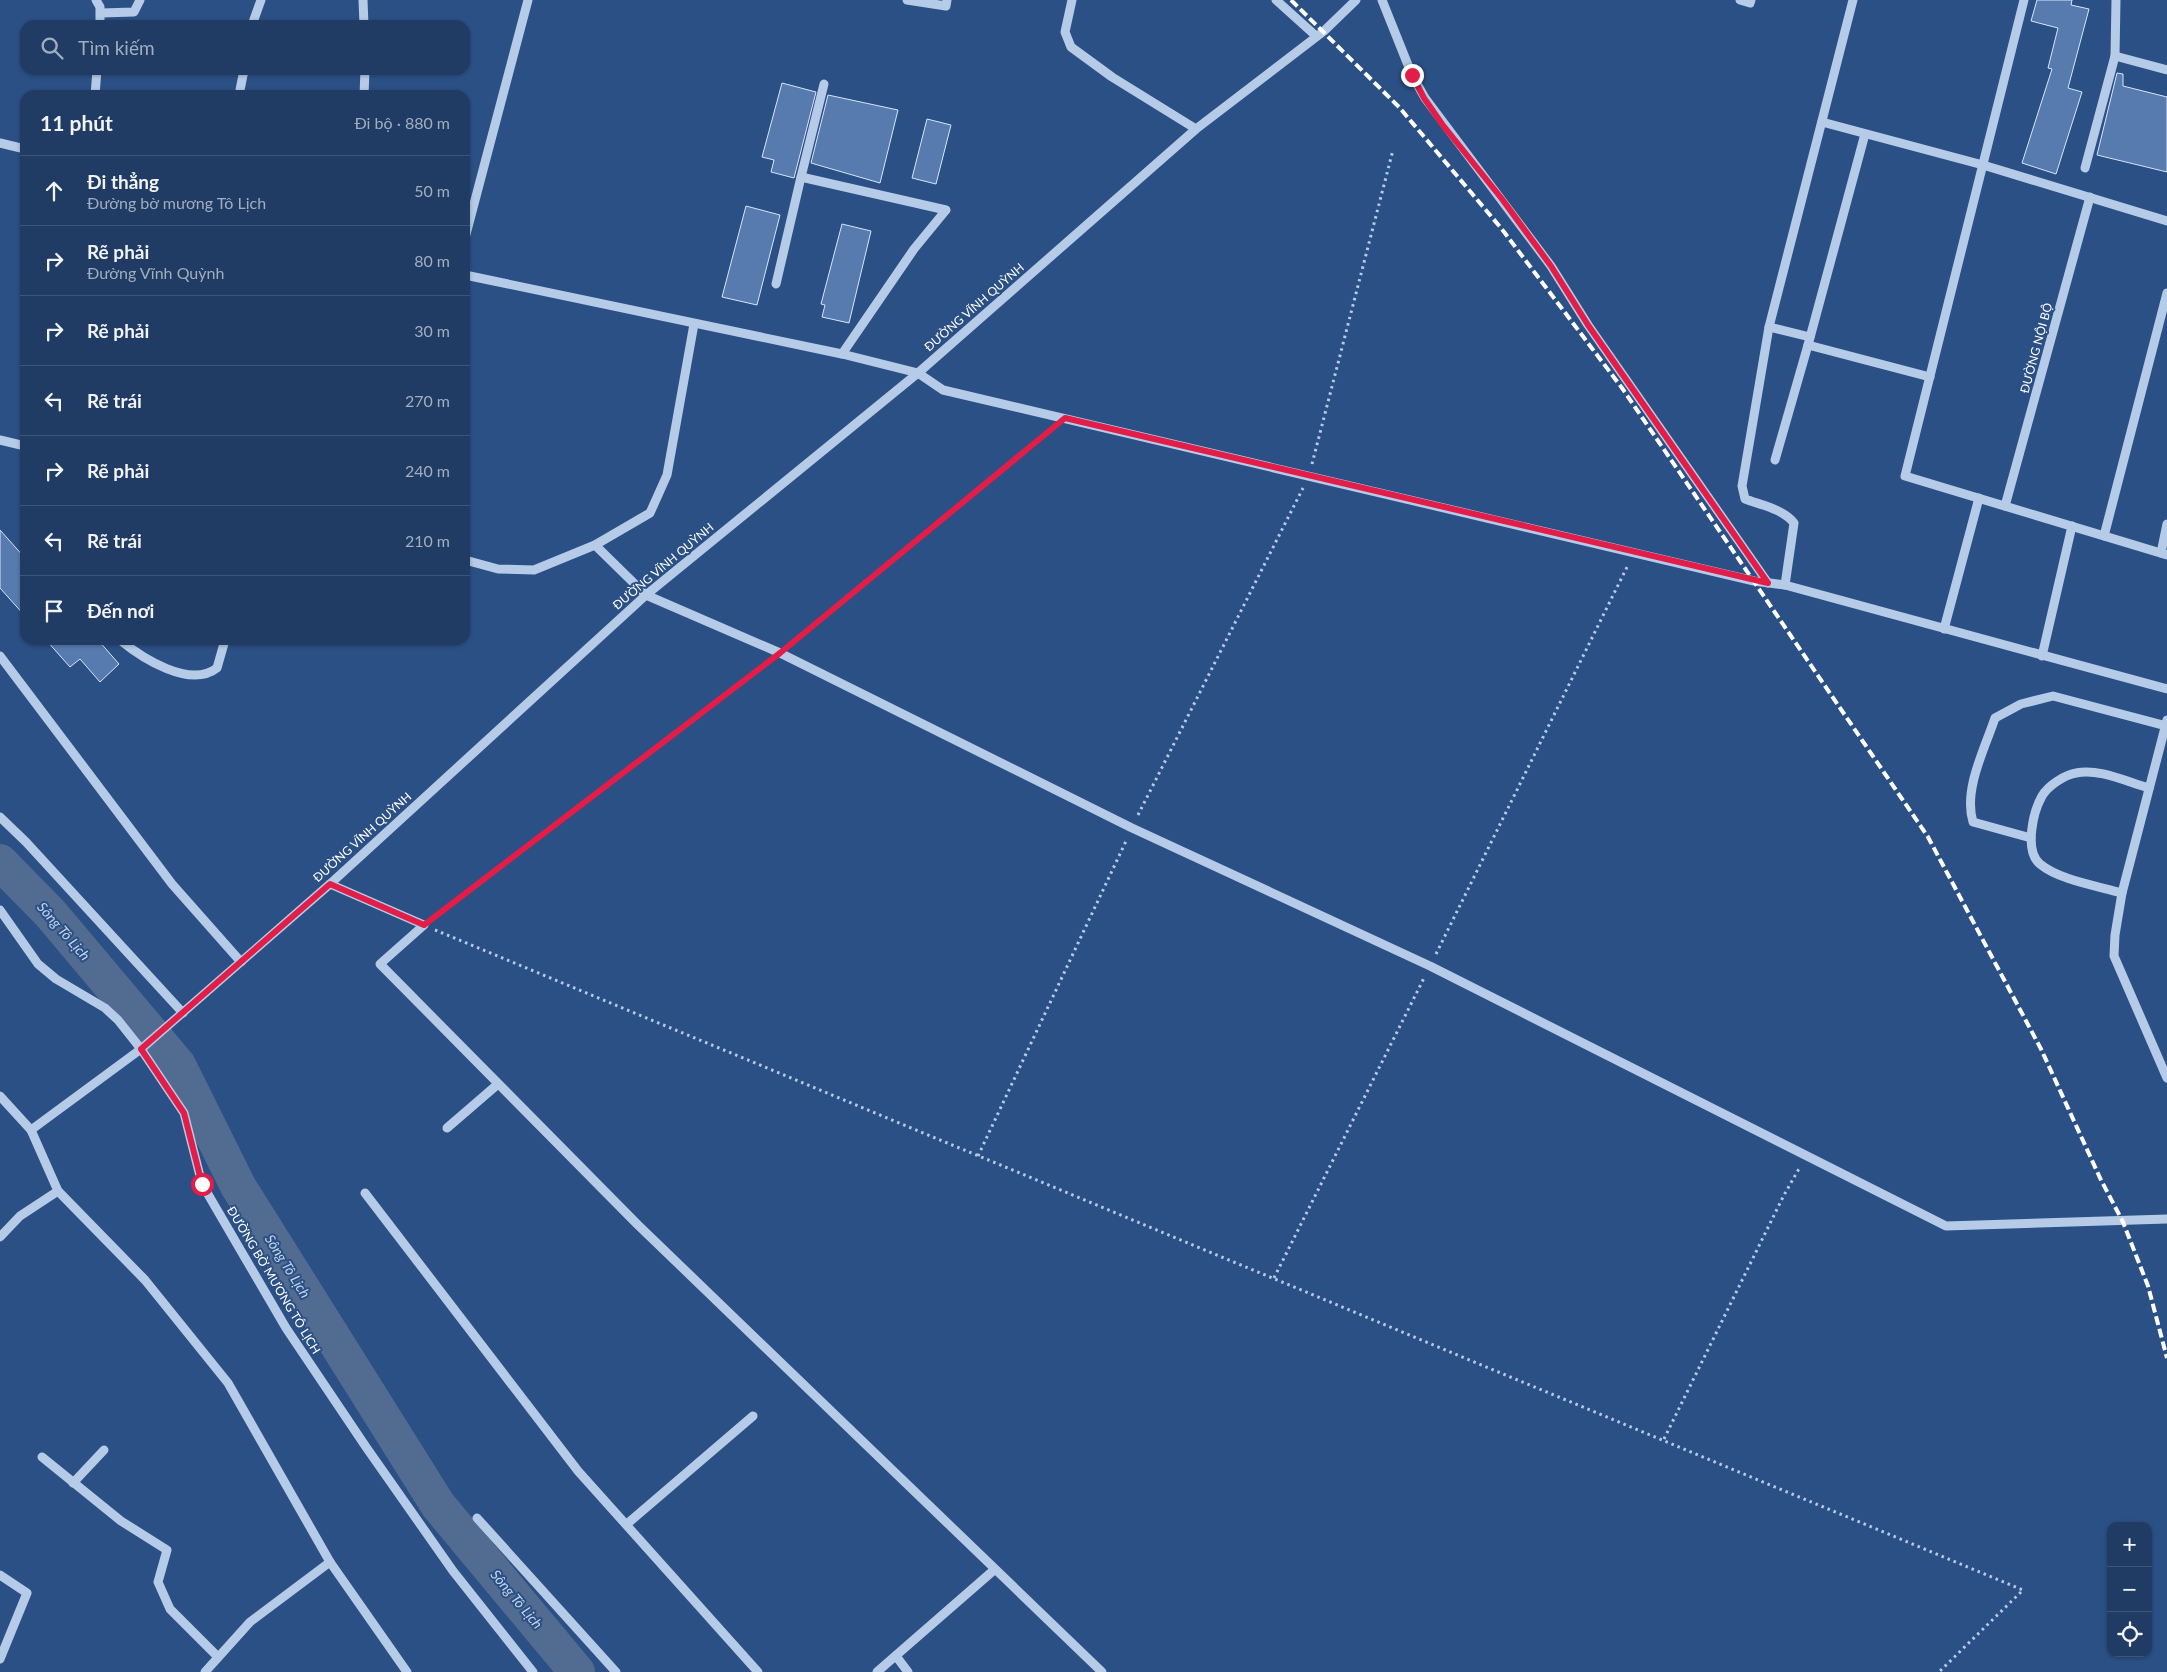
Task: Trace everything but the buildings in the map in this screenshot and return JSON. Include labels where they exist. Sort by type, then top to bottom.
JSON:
[{"type":"street","points":[[96,0],[101,12],[100,20]]},
{"type":"street","points":[[101,12],[134,12],[140,0]]},
{"type":"street","points":[[254,20],[261,0]]},
{"type":"street","points":[[363,0],[364,20]]},
{"type":"street","points":[[470,219],[528,0]]},
{"type":"street","points":[[907,0],[946,6],[947,0]]},
{"type":"street","points":[[1072,0],[1065,32],[1071,47],[1112,77],[1196,129]]},
{"type":"street","points":[[1276,0],[1316,36]]},
{"type":"street","name":"ĐƯỜNG VĨNH QUỲNH","points":[[31,1130],[145,1046],[330,884],[646,595],[918,373],[1196,129],[1324,31],[1356,0]]},
{"type":"street","points":[[1382,0],[1412,75],[1424,98],[1551,266],[1588,325],[1768,583]]},
{"type":"street","points":[[1740,0],[1750,3],[1751,0]]},
{"type":"street","points":[[1785,585],[1794,523],[1790,517],[1776,510],[1744,499],[1742,493],[1769,327],[1853,0]]},
{"type":"street","points":[[2024,0],[1905,476],[2164,554],[2167,524]]},
{"type":"street","points":[[2085,168],[2114,56],[2116,0]]},
{"type":"street","points":[[2114,56],[2167,70]]},
{"type":"street","points":[[95,90],[97,75]]},
{"type":"street","points":[[240,90],[243,75]]},
{"type":"street","points":[[364,90],[365,75]]},
{"type":"street","points":[[776,284],[824,84]]},
{"type":"street","points":[[1822,122],[1983,165],[2167,221]]},
{"type":"street","points":[[1775,460],[1865,134]]},
{"type":"street","points":[[0,142],[20,148]]},
{"type":"street","points":[[801,178],[946,210],[914,249],[842,354]]},
{"type":"street","name":"ĐƯỜNG NỘI BỘ","points":[[2005,506],[2090,197]]},
{"type":"street","points":[[470,276],[842,354],[918,373],[943,390],[1768,583],[1785,585],[1944,630],[2167,689]]},
{"type":"street","points":[[2104,536],[2167,293]]},
{"type":"street","points":[[470,561],[498,569],[534,570],[595,545],[650,513],[666,475],[694,324]]},
{"type":"street","points":[[1769,327],[1809,341],[1930,376]]},
{"type":"street","points":[[0,440],[20,445]]},
{"type":"street","points":[[1944,630],[1979,498]]},
{"type":"street","points":[[2042,656],[2072,526]]},
{"type":"street","points":[[595,545],[646,595],[780,653],[1132,828],[1430,966],[1946,1226],[2167,1219]]},
{"type":"street","points":[[126,645],[161,667],[204,676],[217,668],[224,645]]},
{"type":"street","points":[[0,656],[172,884],[241,962]]},
{"type":"street","points":[[2031,838],[1973,822],[1970,813],[1969,800],[1974,778],[1995,718],[2021,704],[2053,696],[2166,723],[2122,893],[2115,935],[2114,956],[2167,1078]]},
{"type":"street","points":[[2122,893],[2053,873],[2038,864],[2032,853],[2031,838],[2034,818],[2042,796],[2051,786],[2073,773],[2086,771],[2149,788]]},
{"type":"street","points":[[0,817],[26,842],[183,1013]]},
{"type":"street","points":[[330,884],[424,925],[380,964],[638,1225],[1102,1672]]},
{"type":"street","name":"ĐƯỜNG BỜ MƯƠNG TÔ LỊCH","points":[[0,910],[38,964],[56,979],[105,1008],[145,1046],[184,1113],[202,1184],[286,1328],[453,1571],[533,1672]]},
{"type":"street","points":[[447,1128],[498,1084]]},
{"type":"street","points":[[0,1096],[31,1130],[58,1191],[145,1280],[228,1383],[330,1562],[408,1672]]},
{"type":"street","points":[[0,1237],[20,1216],[58,1191]]},
{"type":"street","points":[[365,1193],[578,1471],[758,1672]]},
{"type":"street","points":[[626,1524],[753,1416]]},
{"type":"street","points":[[73,1483],[104,1450]]},
{"type":"street","points":[[42,1457],[121,1521],[167,1550],[158,1582],[170,1609],[218,1656]]},
{"type":"street","points":[[477,1518],[616,1672]]},
{"type":"street","points":[[205,1672],[250,1622],[330,1562]]},
{"type":"street","points":[[877,1672],[994,1570]]},
{"type":"street","points":[[0,1574],[27,1592],[0,1659]]},
{"type":"street","points":[[896,1656],[908,1672]]},
{"type":"path","points":[[1309,476],[1393,150]]},
{"type":"path","points":[[424,925],[780,653],[1065,418]]},
{"type":"path","points":[[1274,1278],[1635,552]]},
{"type":"path","points":[[424,925],[1664,1439],[2023,1590],[1939,1672]]},
{"type":"path","points":[[1664,1439],[1784,1195],[1807,1156]]},
{"type":"waterway","name":"Sông Tô Lịch","points":[[0,862],[50,913],[178,1065],[238,1186],[438,1505],[577,1672]]},
{"type":"railway","points":[[1291,0],[1399,107],[1501,228],[1622,388],[1928,837],[2041,1049],[2101,1180],[2123,1222],[2148,1286],[2167,1358]]},
{"type":"route","points":[[202,1184],[184,1113],[141,1049],[330,884],[424,925],[780,653],[1065,418],[1768,583],[1588,325],[1551,266],[1502,199],[1442,124],[1424,98],[1412,75]]}]
